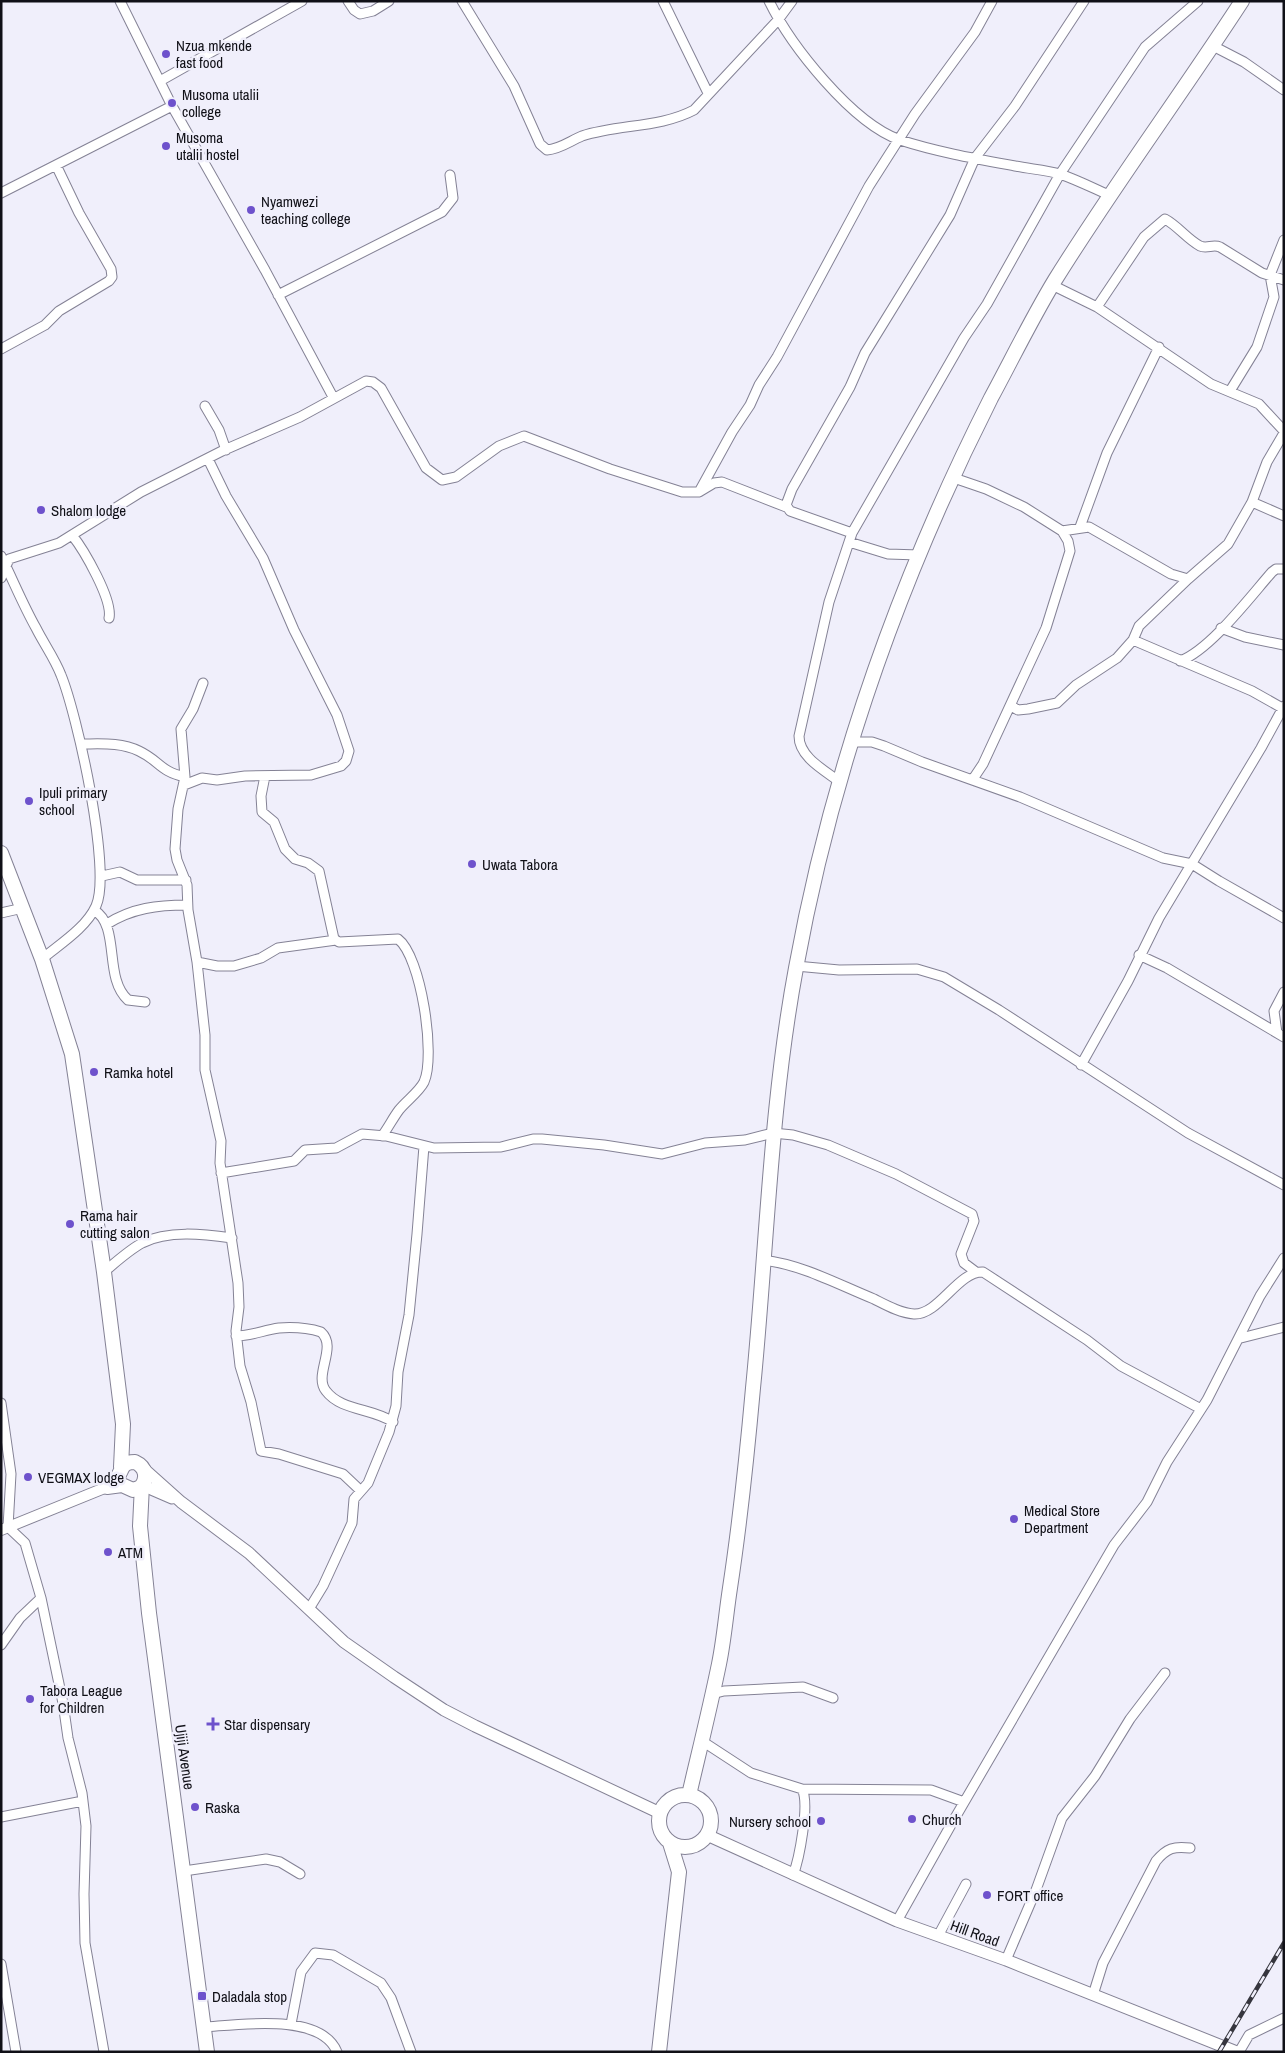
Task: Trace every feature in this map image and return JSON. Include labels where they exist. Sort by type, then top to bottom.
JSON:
[{"type":"highway","points":[[689,1795],[720,1661],[735,1553],[753,1388],[772,1133],[796,966],[840,782],[877,660],[951,477],[1052,285],[1109,195],[1213,46],[1242,1]]},
{"type":"highway","points":[[1,853],[42,959],[72,1054],[104,1272],[123,1424],[121,1467],[118,1476],[107,1487]]},
{"type":"highway","points":[[123,1424],[145,1479],[142,1485],[140,1526]]},
{"type":"highway","points":[[121,1467],[125,1464],[139,1465]]},
{"type":"highway","points":[[107,1487],[122,1485],[133,1490],[142,1485]]},
{"type":"highway","points":[[125,1488],[140,1526]]},
{"type":"highway","name":"Ujiji Avenue","points":[[140,1526],[207,2052]]},
{"type":"highway","points":[[659,2052],[679,1872],[670,1842],[661,1830],[660,1814],[668,1801],[674,1797],[689,1795],[704,1803],[709,1810],[711,1818],[707,1835],[694,1846],[679,1872]]},
{"type":"highway","points":[[670,1842],[686,1847],[694,1846]]},
{"type":"main road","points":[[139,1465],[180,1502],[250,1553],[344,1642],[444,1710],[660,1814]]},
{"type":"main road","points":[[142,1485],[180,1502]]},
{"type":"main road","name":"Hill Road","points":[[707,1835],[793,1876],[897,1921],[1006,1960],[1238,2052]]},
{"type":"street","points":[[120,1],[172,106],[333,397]]},
{"type":"street","points":[[160,81],[302,1]]},
{"type":"street","points":[[348,1],[354,10],[360,14],[373,11],[389,1]]},
{"type":"street","points":[[462,1],[514,86],[540,144],[547,150],[557,150],[583,136],[678,118],[694,110],[778,20],[792,1]]},
{"type":"street","points":[[663,1],[708,93]]},
{"type":"street","points":[[769,1],[778,20],[798,50],[851,106],[871,123],[899,139],[975,158],[1060,174],[1109,195]]},
{"type":"street","points":[[700,492],[732,432],[750,405],[759,385],[777,358],[856,209],[915,114],[975,32],[992,1]]},
{"type":"street","points":[[786,507],[792,489],[850,387],[865,352],[950,215],[975,158],[1015,106],[1084,1]]},
{"type":"street","points":[[840,782],[804,753],[800,747],[799,736],[829,602],[850,538],[964,338],[988,304],[1060,174],[1145,47],[1198,1]]},
{"type":"street","points":[[1213,46],[1244,62],[1284,90]]},
{"type":"street","points":[[1,193],[172,106]]},
{"type":"street","points":[[1,349],[45,325],[60,311],[109,281],[112,277],[111,269],[79,212],[56,165]]},
{"type":"street","points":[[278,295],[442,212],[454,198],[450,175]]},
{"type":"street","points":[[1097,307],[1144,238],[1165,219],[1199,245],[1206,248],[1220,247],[1247,265],[1284,280]]},
{"type":"street","points":[[1230,391],[1257,347],[1274,297],[1270,275],[1284,240]]},
{"type":"street","points":[[1011,706],[1018,710],[1057,702],[1076,684],[1114,661],[1132,640],[1139,626],[1152,617],[1188,578],[1228,544],[1252,502],[1267,462],[1284,432],[1259,404],[1207,381],[1097,307],[1052,285]]},
{"type":"street","points":[[1080,528],[1106,453],[1158,347]]},
{"type":"street","points":[[1,578],[8,560],[59,543],[90,521],[131,497],[226,450],[300,417],[333,397],[370,381],[377,385],[395,410],[412,445],[426,468],[442,480],[456,477],[499,446],[524,436],[663,486],[688,493],[700,492],[714,483],[722,482],[786,507],[790,511],[888,554],[919,555]]},
{"type":"street","points":[[205,406],[219,430],[226,450]]},
{"type":"street","points":[[81,744],[129,746],[152,758],[166,772],[185,781],[202,778],[217,780],[245,776],[299,777],[337,768],[346,761],[349,751],[337,714],[294,630],[263,558],[226,496],[208,459]]},
{"type":"street","points":[[951,477],[986,488],[1011,500],[1062,531],[1068,541],[1070,552],[1046,628],[1011,706],[973,779]]},
{"type":"street","points":[[1252,502],[1284,516]]},
{"type":"street","points":[[1062,531],[1088,528],[1171,574],[1188,578]]},
{"type":"street","points":[[72,535],[84,552],[108,599],[109,618]]},
{"type":"street","points":[[1,556],[61,673],[75,715],[102,876],[97,904],[88,920],[42,959]]},
{"type":"street","points":[[1180,661],[1191,657],[1221,628],[1272,572],[1276,569],[1284,569]]},
{"type":"street","points":[[1221,628],[1245,637],[1284,645]]},
{"type":"street","points":[[1081,1065],[1128,981],[1139,955],[1283,708],[1252,691],[1132,640]]},
{"type":"street","points":[[203,683],[193,709],[181,729],[185,781],[178,809],[175,849],[178,863],[186,880],[187,905],[197,962],[205,1035],[205,1070],[221,1138],[221,1173],[232,1238],[239,1298],[236,1336],[240,1366],[251,1402],[261,1451],[279,1454],[343,1474],[361,1491]]},
{"type":"street","points":[[852,742],[884,746],[922,762],[973,779],[1163,858],[1192,864],[1219,882],[1284,918]]},
{"type":"street","points":[[265,776],[261,799],[262,812],[274,822],[285,849],[295,859],[308,863],[320,871],[331,929],[336,940]]},
{"type":"street","points":[[102,876],[120,872],[137,880],[186,880]]},
{"type":"street","points":[[107,924],[126,913],[149,907],[187,905]]},
{"type":"street","points":[[1,913],[23,908]]},
{"type":"street","points":[[94,910],[107,924],[113,963],[121,992],[128,1000],[145,1002]]},
{"type":"street","points":[[197,962],[217,966],[234,966],[261,958],[278,948],[336,940],[398,939],[407,950],[418,982],[428,1035],[426,1076],[422,1085],[397,1112],[382,1136]]},
{"type":"street","points":[[1139,955],[1167,968],[1281,1035]]},
{"type":"street","points":[[796,966],[839,970],[918,969],[956,983],[1188,1132],[1284,1185]]},
{"type":"street","points":[[1281,1035],[1274,1011],[1284,992]]},
{"type":"street","points":[[221,1173],[294,1162],[305,1150],[336,1148],[362,1134],[382,1136],[424,1146],[501,1147],[533,1139],[542,1139],[664,1154],[705,1143],[745,1140],[772,1133],[804,1138],[836,1148],[896,1174],[972,1214],[974,1221],[961,1254],[964,1263],[976,1272],[988,1274],[1087,1340],[1121,1366],[1201,1409]]},
{"type":"street","points":[[309,1609],[323,1586],[352,1523],[353,1504],[356,1495],[368,1483],[392,1422],[402,1347],[409,1315],[424,1146]]},
{"type":"street","points":[[104,1272],[140,1244],[149,1240],[170,1235],[232,1238]]},
{"type":"street","points":[[897,1921],[1114,1545],[1147,1502],[1167,1462],[1201,1409],[1241,1338],[1260,1296],[1284,1258]]},
{"type":"street","points":[[763,1260],[803,1268],[900,1311],[915,1314],[929,1310],[976,1272]]},
{"type":"street","points":[[236,1336],[254,1335],[279,1328],[304,1328],[321,1332],[326,1340],[322,1379],[328,1393],[338,1401],[379,1414],[392,1422]]},
{"type":"street","points":[[1241,1338],[1284,1328]]},
{"type":"street","points":[[1,1404],[6,1474],[5,1529]]},
{"type":"street","points":[[5,1529],[107,1487]]},
{"type":"street","points":[[5,1529],[25,1543],[41,1598],[64,1703],[68,1738],[83,1801],[86,1826],[85,1942],[104,2052]]},
{"type":"street","points":[[1,1645],[20,1618],[41,1598]]},
{"type":"street","points":[[1006,1960],[1036,1890],[1062,1818],[1095,1776],[1130,1719],[1164,1673]]},
{"type":"street","points":[[712,1694],[724,1691],[804,1687],[833,1698]]},
{"type":"street","points":[[702,1741],[756,1776],[802,1789],[931,1790],[964,1802]]},
{"type":"street","points":[[793,1876],[801,1848],[805,1799],[802,1789]]},
{"type":"street","points":[[1,1818],[83,1801]]},
{"type":"street","points":[[1092,1995],[1103,1963],[1156,1861],[1170,1848],[1177,1846],[1190,1848]]},
{"type":"street","points":[[184,1871],[266,1858],[280,1862],[300,1874]]},
{"type":"street","points":[[938,1936],[966,1884]]},
{"type":"street","points":[[290,2024],[301,1972],[315,1953],[325,1953],[368,1974],[388,1992],[411,2052]]},
{"type":"street","points":[[1,1964],[16,2052]]},
{"type":"street","points":[[1238,2052],[1249,2035],[1257,2029],[1284,2018]]},
{"type":"street","points":[[204,2027],[290,2024],[307,2028],[328,2040],[337,2052]]},
{"type":"railway","points":[[1219,2052],[1284,1943]]},
{"type":"place","name":"Nzua mkende fast food","points":[[166,54]]},
{"type":"place","name":"Musoma utalii college","points":[[172,103]]},
{"type":"place","name":"Musoma utalii hostel","points":[[166,146]]},
{"type":"place","name":"Nyamwezi teaching college","points":[[251,210]]},
{"type":"place","name":"Shalom lodge","points":[[41,510]]},
{"type":"place","name":"Ipuli primary school","points":[[29,801]]},
{"type":"place","name":"Uwata Tabora","points":[[472,864]]},
{"type":"place","name":"Ramka hotel","points":[[94,1072]]},
{"type":"place","name":"Rama hair cutting salon","points":[[70,1224]]},
{"type":"place","name":"VEGMAX lodge","points":[[28,1477]]},
{"type":"place","name":"Medical Store Department","points":[[1014,1519]]},
{"type":"place","name":"ATM","points":[[108,1552]]},
{"type":"place","name":"Tabora League for Children","points":[[30,1699]]},
{"type":"place","name":"Star dispensary","points":[[213,1724]]},
{"type":"place","name":"Raska","points":[[195,1807]]},
{"type":"place","name":"Church","points":[[912,1819]]},
{"type":"place","name":"Nursery school","points":[[821,1821]]},
{"type":"place","name":"FORT office","points":[[987,1895]]},
{"type":"place","name":"Daladala stop","points":[[202,1996]]}]
